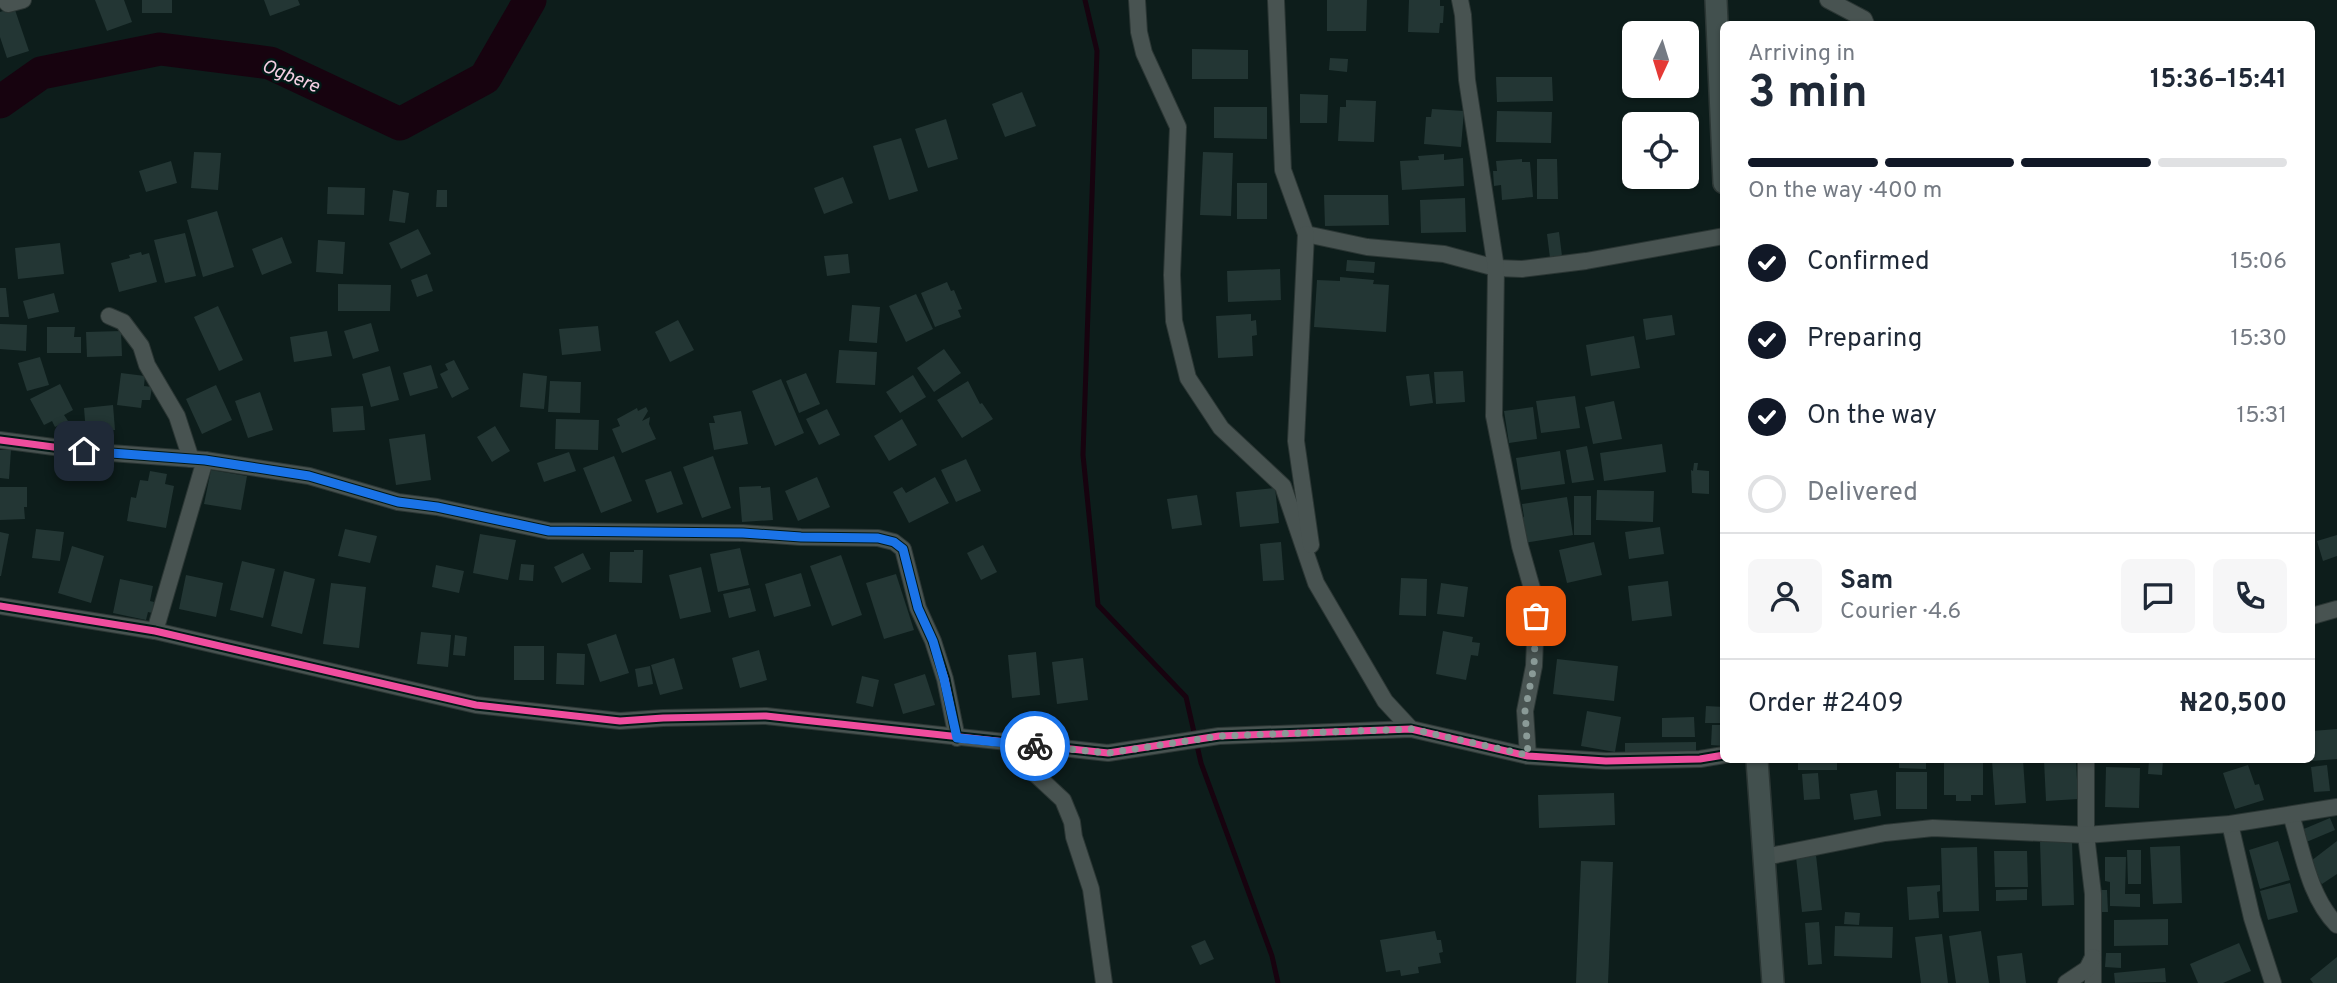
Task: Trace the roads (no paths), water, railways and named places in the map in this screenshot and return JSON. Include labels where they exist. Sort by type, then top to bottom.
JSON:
[{"type":"main road","points":[[1716,0],[1720,92]]},
{"type":"main road","points":[[1757,763],[1773,983]]},
{"type":"street","points":[[4,0],[8,4],[23,0]]},
{"type":"street","points":[[1137,0],[1139,32],[1144,53],[1178,127],[1172,275],[1174,321],[1188,378],[1221,429],[1283,485],[1316,583],[1385,701],[1411,729]]},
{"type":"street","points":[[1276,0],[1283,170],[1306,234],[1296,441],[1316,583]]},
{"type":"street","points":[[1460,0],[1467,80],[1496,268],[1494,416],[1536,616],[1534,666],[1525,711],[1528,755]]},
{"type":"street","points":[[1828,0],[1865,21]]},
{"type":"street","points":[[1306,234],[1367,247],[1444,254],[1496,268],[1522,269],[1586,261],[1720,237]]},
{"type":"street","points":[[109,316],[123,322],[141,346],[147,365],[198,459],[155,631]]},
{"type":"street","points":[[0,440],[84,451],[198,459],[309,476],[398,502],[437,507],[549,531],[743,533],[878,538],[894,542],[903,549],[918,608],[933,641],[957,738]]},
{"type":"street","points":[[3,608],[155,631],[476,705],[620,721],[766,716],[1108,753],[1220,736],[1411,729],[1528,755],[1606,761],[1700,759],[1720,756]]},
{"type":"street","points":[[2315,615],[2337,610]]},
{"type":"street","points":[[1035,746],[1034,773],[1063,800],[1072,822],[1074,837],[1091,889],[1104,983]]},
{"type":"street","points":[[2086,763],[2086,835],[2093,894],[2093,983]]},
{"type":"street","points":[[1765,858],[1885,834],[1933,828],[2086,835],[2230,824],[2337,807]]},
{"type":"street","points":[[2291,815],[2314,890],[2324,912],[2337,925]]},
{"type":"street","points":[[2230,824],[2252,918],[2273,983]]},
{"type":"street","points":[[2066,983],[2087,970],[2094,955]]},
{"type":"waterway","name":"Ogbere","points":[[0,102],[41,73],[160,49],[270,63],[400,124],[485,78],[530,0]]},
{"type":"waterway","points":[[1085,0],[1097,51],[1083,455],[1098,605],[1186,697],[1201,763],[1272,956],[1278,983]]}]
